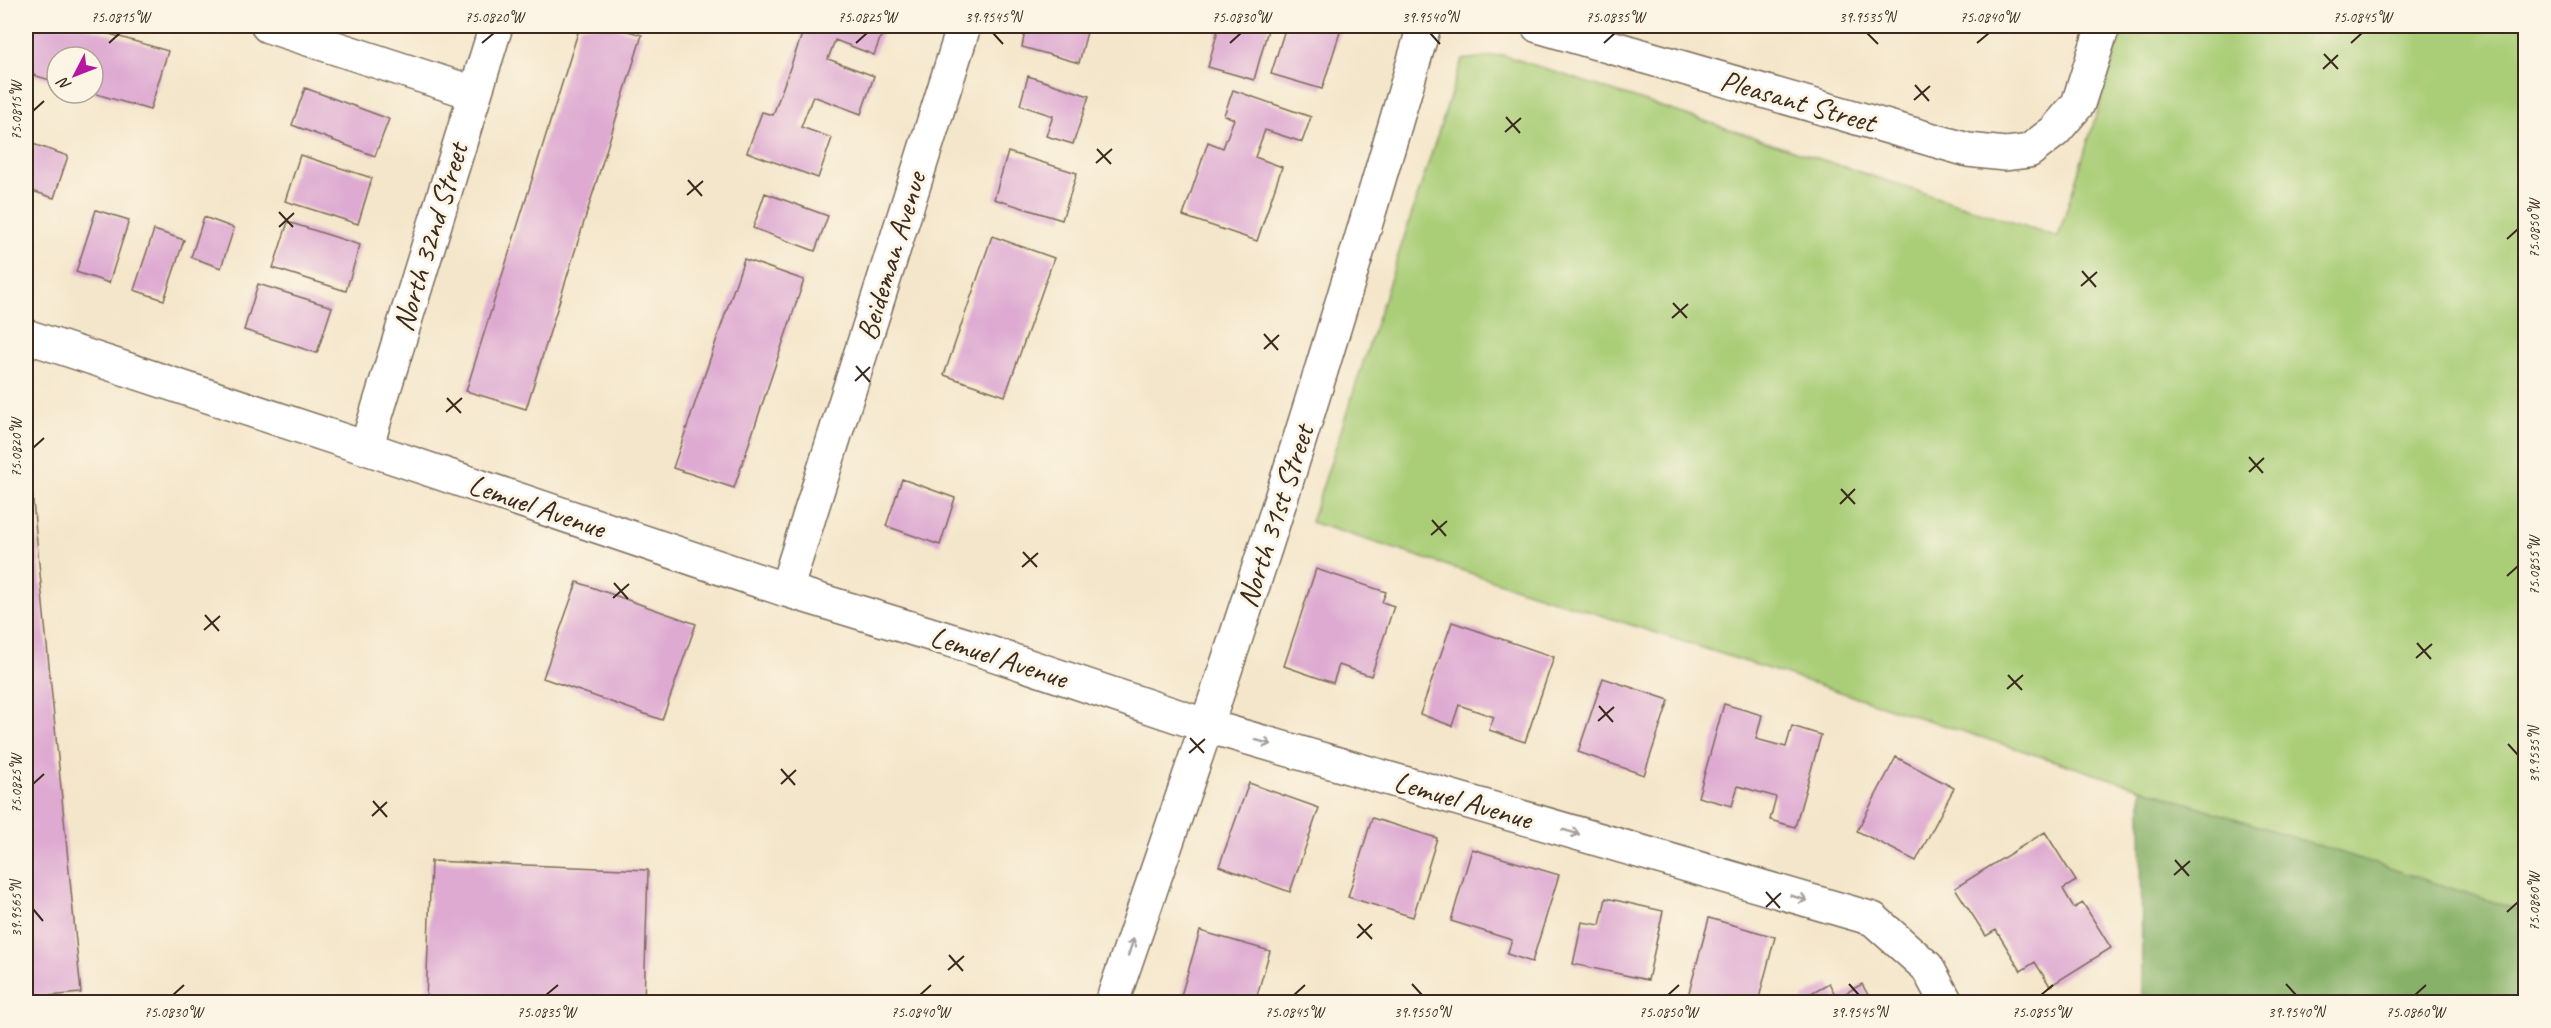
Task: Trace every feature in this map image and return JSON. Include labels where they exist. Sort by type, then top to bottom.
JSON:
[{"type":"street","points":[[268,26],[474,93]]},
{"type":"street","name":"North 32nd Street","points":[[366,448],[496,26]]},
{"type":"street","name":"Beideman Avenue","points":[[786,590],[964,26]]},
{"type":"street","name":"North 31st Street","points":[[1112,1002],[1207,726],[1350,278],[1424,26]]},
{"type":"street","name":"Pleasant Street","points":[[1538,26],[1968,150],[2005,154],[2029,150],[2055,131],[2079,104],[2103,26]]},
{"type":"street","name":"Lemuel Avenue","points":[[26,336],[786,590],[966,645],[1207,726],[1873,919],[1927,968],[1946,1002]]},
{"type":"green space","points":[[2124,26],[2525,26],[2525,912],[1311,522],[1462,60],[1503,55],[2058,237]]},
{"type":"green space","points":[[2141,788],[2525,912],[2525,1002],[2142,1002]]},
{"type":"building","points":[[33,26],[82,26],[168,51],[150,110],[105,97],[105,45],[45,45],[45,79],[26,73],[26,51]]},
{"type":"building","points":[[580,26],[610,26],[642,35],[526,409],[466,391]]},
{"type":"building","points":[[805,26],[869,26],[883,31],[874,55],[835,40],[828,59],[874,76],[861,114],[813,96],[801,127],[832,138],[818,178],[747,152],[762,112],[773,115]]},
{"type":"building","points":[[1026,26],[1103,26],[1087,32],[1079,63],[1022,47]]},
{"type":"building","points":[[1219,26],[1269,26],[1254,80],[1208,67]]},
{"type":"building","points":[[1286,26],[1342,26],[1322,89],[1271,74]]},
{"type":"building","points":[[1028,76],[1089,96],[1073,144],[1046,136],[1053,116],[1020,105]]},
{"type":"building","points":[[305,88],[389,119],[375,156],[292,125]]},
{"type":"building","points":[[1233,90],[1311,117],[1302,142],[1265,130],[1255,157],[1282,167],[1257,241],[1183,216],[1208,142],[1223,148],[1234,119],[1224,115]]},
{"type":"building","points":[[27,142],[68,156],[54,198],[26,189]]},
{"type":"building","points":[[1008,152],[1077,173],[1062,220],[994,199]]},
{"type":"building","points":[[300,155],[372,178],[358,224],[285,201]]},
{"type":"building","points":[[765,193],[828,216],[815,251],[753,228]]},
{"type":"building","points":[[96,210],[129,220],[109,283],[76,272]]},
{"type":"building","points":[[204,217],[234,228],[221,268],[191,257]]},
{"type":"building","points":[[288,222],[360,245],[346,291],[273,268]]},
{"type":"building","points":[[154,230],[184,240],[164,300],[134,290]]},
{"type":"building","points":[[992,236],[1054,258],[1005,396],[944,375]]},
{"type":"building","points":[[744,259],[804,280],[734,488],[673,468]]},
{"type":"building","points":[[258,284],[332,307],[317,353],[244,330]]},
{"type":"building","points":[[30,471],[81,993],[26,998],[26,472]]},
{"type":"building","points":[[902,479],[955,498],[940,545],[886,526]]},
{"type":"building","points":[[1316,569],[1386,592],[1382,602],[1394,606],[1371,676],[1339,665],[1333,683],[1284,666]]},
{"type":"building","points":[[577,582],[696,624],[662,720],[543,678]]},
{"type":"building","points":[[1452,622],[1554,657],[1525,742],[1489,730],[1494,717],[1459,705],[1452,726],[1420,714]]},
{"type":"building","points":[[1603,678],[1669,700],[1644,775],[1578,752]]},
{"type":"building","points":[[1724,704],[1762,715],[1756,739],[1786,747],[1792,726],[1821,735],[1795,827],[1770,820],[1776,797],[1738,786],[1732,806],[1698,797]]},
{"type":"building","points":[[1896,757],[1954,788],[1916,861],[1857,831]]},
{"type":"building","points":[[1249,783],[1319,808],[1290,892],[1219,866]]},
{"type":"building","points":[[1372,818],[1437,838],[1413,917],[1348,897]]},
{"type":"building","points":[[2045,832],[2076,881],[2063,889],[2074,908],[2083,903],[2111,948],[2050,986],[2035,962],[2021,971],[1996,930],[1986,936],[1955,888]]},
{"type":"building","points":[[1472,849],[1559,875],[1532,962],[1507,954],[1512,940],[1451,921]]},
{"type":"building","points":[[431,861],[648,870],[644,1002],[426,1002]]},
{"type":"building","points":[[1606,898],[1663,911],[1648,980],[1573,964],[1582,922],[1600,925]]},
{"type":"building","points":[[1709,918],[1775,937],[1758,1002],[1711,1002],[1688,996]]},
{"type":"building","points":[[1200,931],[1270,951],[1255,1002],[1193,1002],[1180,999]]},
{"type":"building","points":[[1829,983],[1837,998],[1862,984],[1872,1002],[1805,1002],[1802,998]]}]
